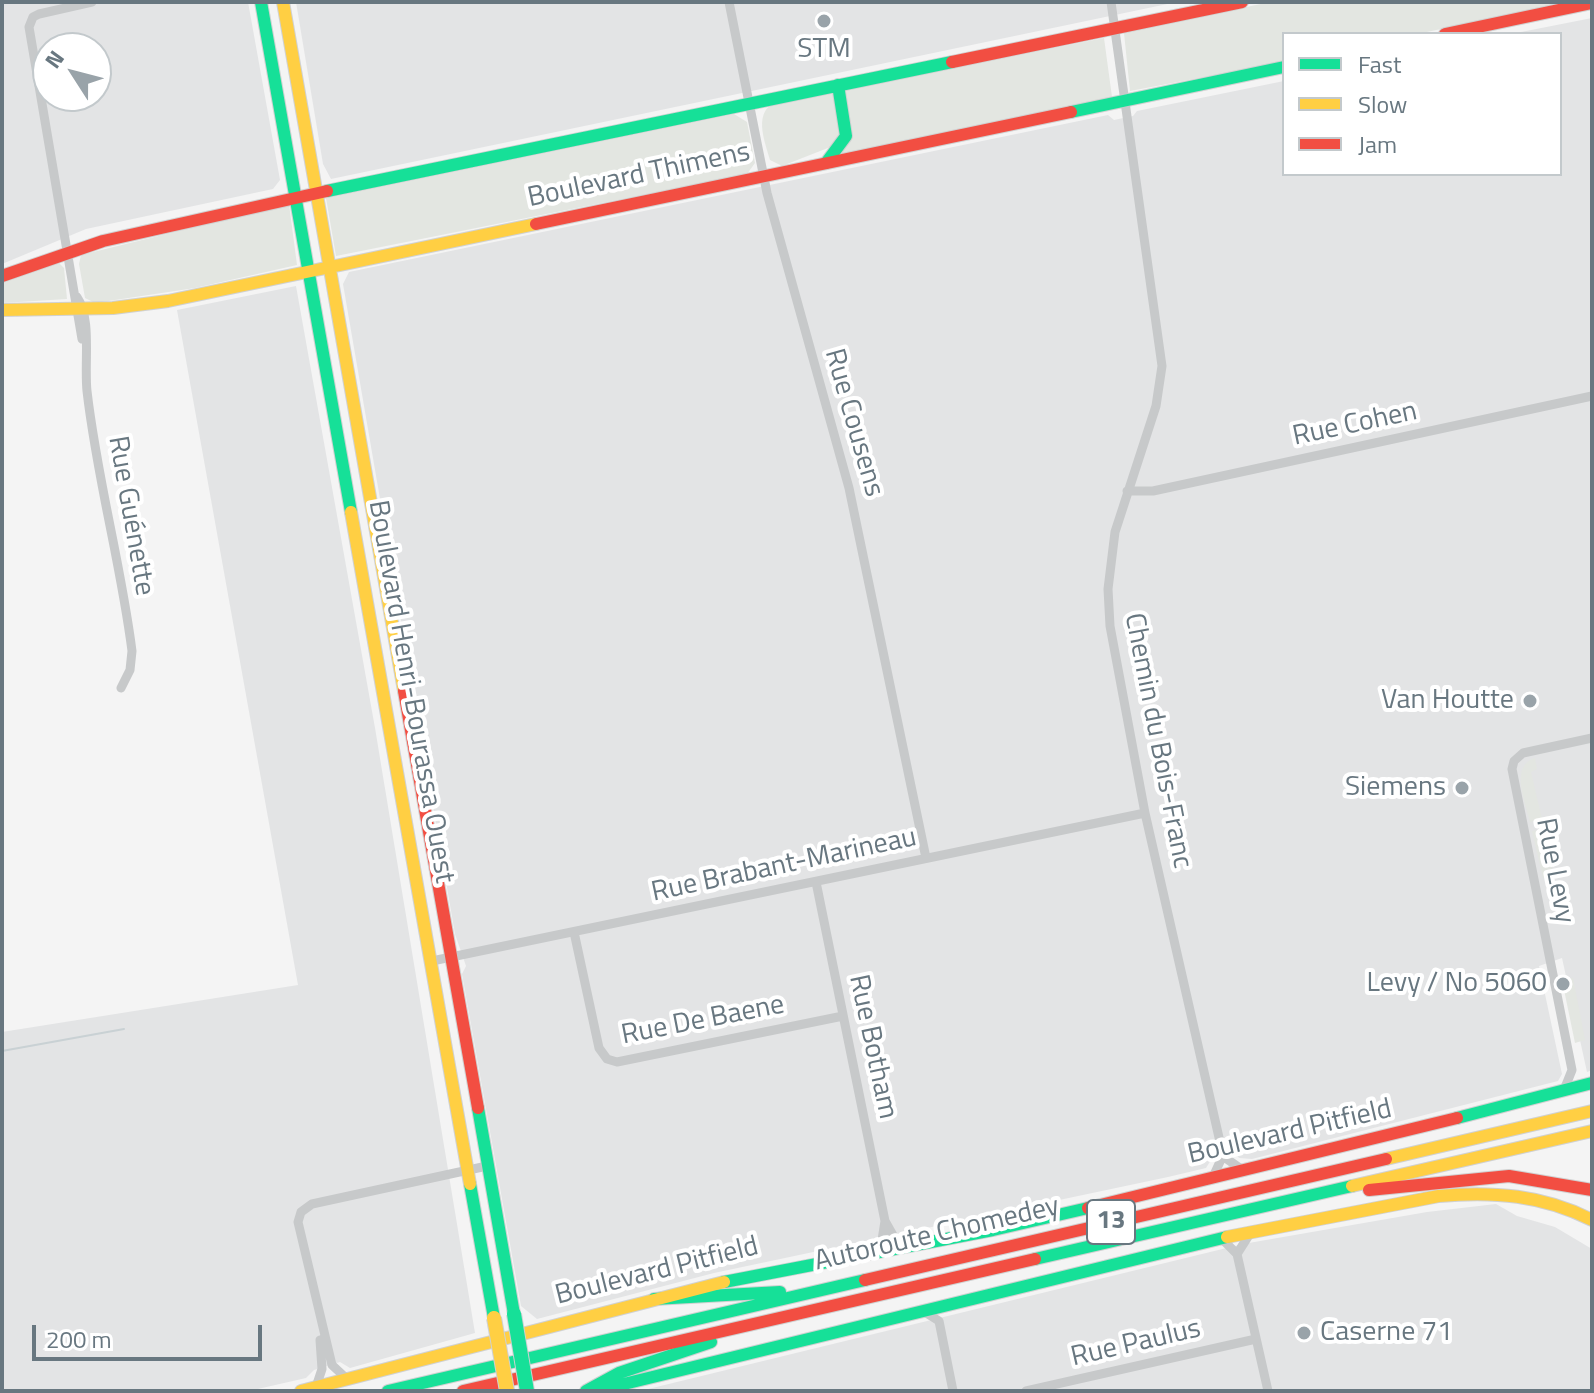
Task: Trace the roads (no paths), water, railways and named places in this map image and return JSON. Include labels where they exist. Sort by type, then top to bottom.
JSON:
[{"type":"main road","name":"Boulevard Henri-Bourassa Ouest","points":[[261,2],[507,1391]]},
{"type":"main road","name":"Boulevard Henri-Bourassa Ouest","points":[[283,2],[527,1391]]},
{"type":"main road","name":"Boulevard Thimens","points":[[2,276],[69,251],[147,229],[1242,2]]},
{"type":"main road","points":[[1454,32],[1592,3]]},
{"type":"main road","name":"Boulevard Thimens","points":[[2,310],[168,301],[1282,67]]},
{"type":"main road","points":[[826,163],[846,136],[838,85]]},
{"type":"main road","name":"Boulevard Pitfield","points":[[301,1391],[733,1278],[908,1247],[1212,1179],[1590,1084]]},
{"type":"main road","name":"Autoroute Chomedey","points":[[388,1391],[1592,1111]]},
{"type":"main road","name":"Autoroute Chomedey","points":[[463,1391],[1592,1131]]},
{"type":"main road","points":[[1324,1193],[1435,1186],[1498,1176],[1550,1181],[1592,1190]]},
{"type":"main road","points":[[1550,1181],[1592,1202]]},
{"type":"main road","points":[[595,1391],[714,1366],[950,1303],[1251,1232],[1439,1196],[1522,1196],[1555,1203],[1592,1220]]},
{"type":"main road","points":[[654,1299],[728,1292],[810,1292]]},
{"type":"main road","points":[[586,1391],[619,1373],[769,1320]]},
{"type":"street","name":"Rue Guénette","points":[[92,2],[39,14],[29,27],[79,305],[103,501],[132,651],[130,670],[121,688]]},
{"type":"street","name":"Rue Cousens","points":[[729,2],[765,176],[849,488],[926,858]]},
{"type":"street","name":"Chemin du Bois-Franc","points":[[1111,2],[1162,360],[1156,406],[1127,491],[1111,552],[1109,619],[1118,684],[1145,813],[1224,1157]]},
{"type":"street","name":"Rue Cohen","points":[[1127,491],[1148,492],[1592,396]]},
{"type":"street","name":"Rue Levy","points":[[1572,1070],[1512,765],[1523,753],[1592,738]]},
{"type":"street","name":"Rue Brabant-Marineau","points":[[432,961],[1145,813]]},
{"type":"street","name":"Rue Botham","points":[[816,882],[885,1221],[894,1237],[908,1247]]},
{"type":"street","name":"Rue De Baene","points":[[574,932],[599,1048],[607,1059],[617,1062],[843,1016]]},
{"type":"street","points":[[1564,1090],[1572,1070],[1590,1084]]},
{"type":"street","points":[[1212,1179],[1224,1157],[1244,1171]]},
{"type":"street","points":[[347,1379],[332,1367],[318,1321],[298,1222],[304,1208],[487,1166]]},
{"type":"street","points":[[874,1252],[882,1240],[885,1221]]},
{"type":"street","points":[[1237,1254],[1251,1232]]},
{"type":"street","points":[[1222,1239],[1237,1254],[1268,1391]]},
{"type":"street","points":[[950,1303],[939,1321],[953,1391]]},
{"type":"street","points":[[923,1311],[939,1321]]},
{"type":"street","points":[[316,1387],[322,1369],[318,1321]]},
{"type":"street","name":"Rue Paulus","points":[[1026,1391],[1256,1339]]},
{"type":"waterway","points":[[2,1051],[124,1029]]},
{"type":"place","name":"STM","points":[[824,21]]},
{"type":"place","name":"Van Houtte","points":[[1530,701]]},
{"type":"place","name":"Siemens","points":[[1462,788]]},
{"type":"place","name":"Levy / No 5060","points":[[1563,984]]},
{"type":"place","name":"Caserne 71","points":[[1304,1333]]}]
